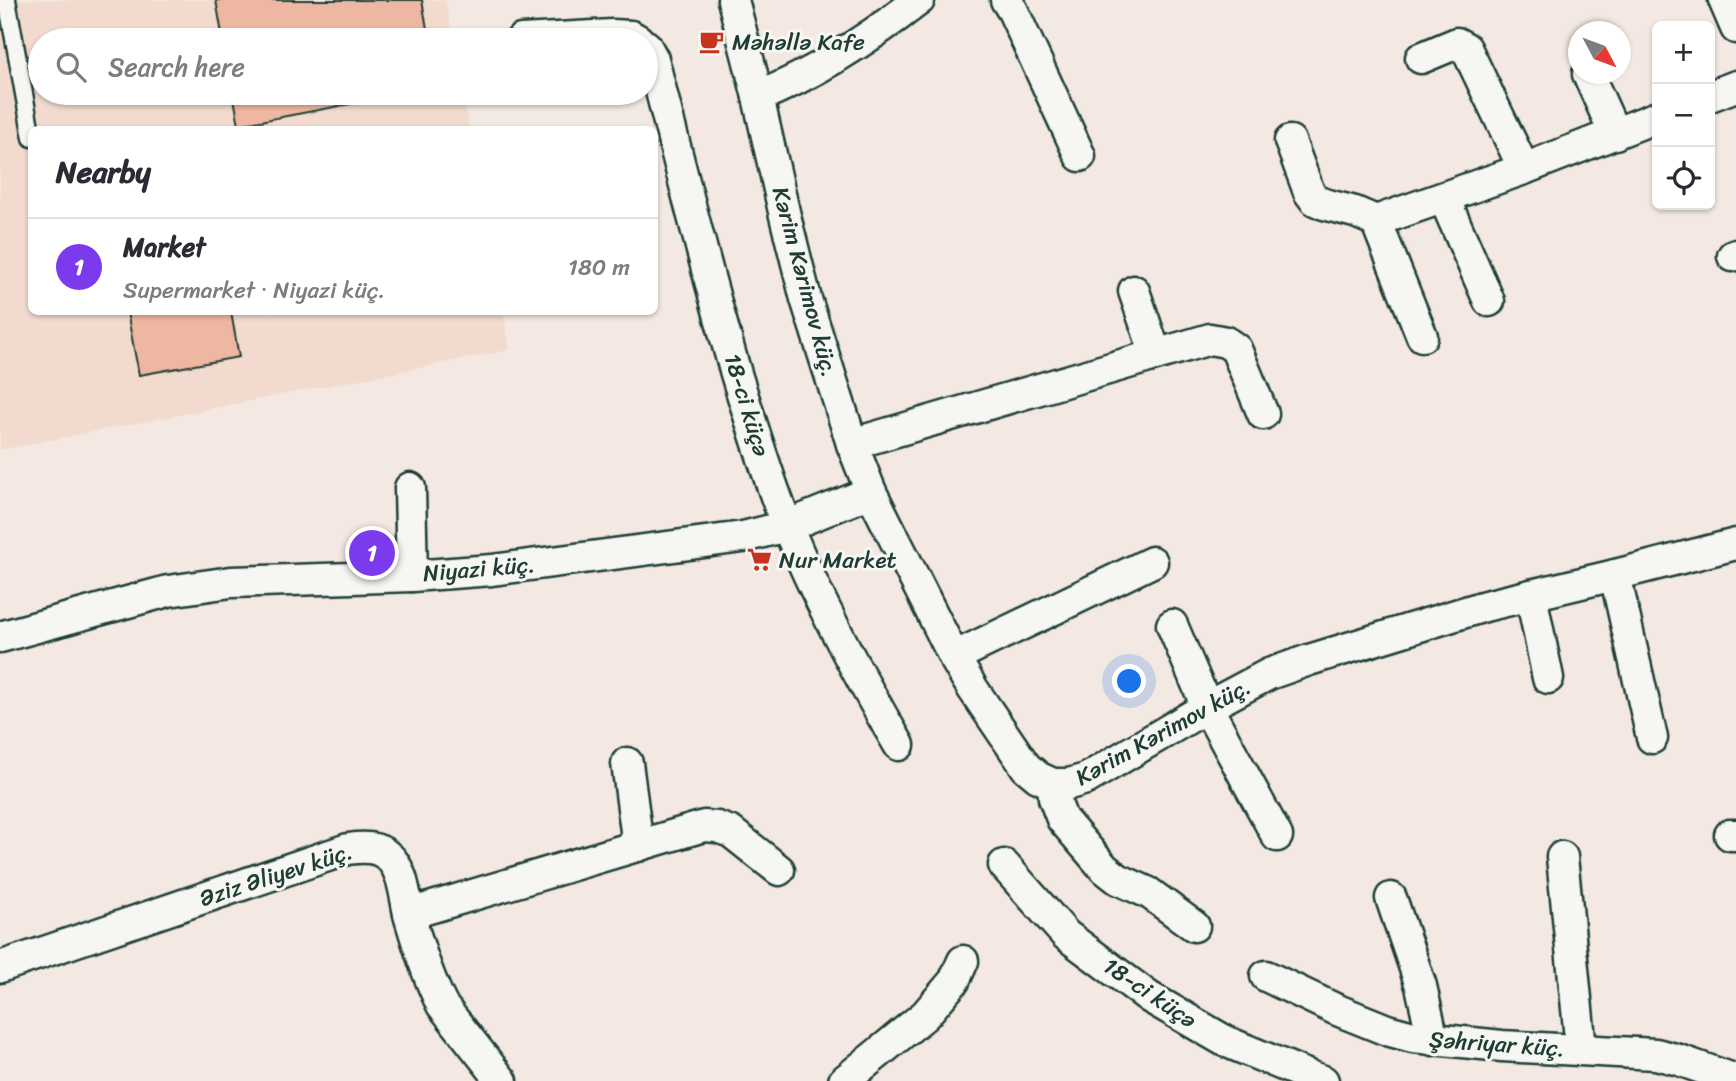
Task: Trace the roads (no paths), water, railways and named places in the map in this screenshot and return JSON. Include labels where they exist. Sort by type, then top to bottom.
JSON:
[{"type":"street","name":"Kərim Kərimov küç.","points":[[733,0],[806,299],[852,444],[871,492],[954,657],[1026,767],[1038,777],[1053,784],[1069,784],[1086,779],[1207,707],[1269,674],[1299,663],[1485,606],[1736,544]]},
{"type":"street","points":[[758,97],[791,83],[847,50],[883,28],[919,0]]},
{"type":"street","points":[[1006,0],[1080,156]]},
{"type":"street","points":[[1724,0],[1736,28]]},
{"type":"street","points":[[1421,58],[1457,43],[1466,48],[1524,169]]},
{"type":"street","name":"18-ci küçə","points":[[658,79],[713,298],[755,437],[787,526],[817,594],[860,678],[899,745]]},
{"type":"street","points":[[1592,84],[1615,134]]},
{"type":"street","points":[[1715,94],[1736,86]]},
{"type":"street","points":[[1290,141],[1309,192],[1315,200],[1376,221],[1524,169],[1652,119]]},
{"type":"street","points":[[1444,198],[1489,301]]},
{"type":"street","points":[[1376,221],[1422,336]]},
{"type":"street","points":[[1134,291],[1156,355]]},
{"type":"street","points":[[852,444],[1210,339],[1226,342],[1236,349],[1263,414]]},
{"type":"street","points":[[410,488],[412,576]]},
{"type":"street","name":"Niyazi küç.","points":[[0,637],[192,586],[492,570],[730,539],[787,526],[871,492]]},
{"type":"street","points":[[954,657],[1152,562]]},
{"type":"street","points":[[1615,575],[1652,738]]},
{"type":"street","points":[[1531,595],[1548,678]]},
{"type":"street","points":[[1172,625],[1207,707],[1278,836]]},
{"type":"street","points":[[627,763],[638,846]]},
{"type":"street","points":[[1053,784],[1054,798],[1062,819],[1104,868],[1118,879],[1149,893],[1194,926]]},
{"type":"street","points":[[409,914],[704,826],[731,832],[779,870]]},
{"type":"street","name":"Əziz Əliyev küç.","points":[[0,967],[348,849],[367,846],[390,857],[400,874],[426,970],[442,1005],[502,1081]]},
{"type":"street","points":[[1562,857],[1581,1049]]},
{"type":"street","name":"18-ci küçə","points":[[1004,865],[1066,935],[1149,997],[1224,1041],[1323,1081]]},
{"type":"street","points":[[1391,898],[1421,986],[1433,1040]]},
{"type":"street","points":[[844,1081],[925,1015],[954,981],[963,961]]},
{"type":"street","name":"Şəhriyar küç.","points":[[1266,976],[1335,1009],[1387,1030],[1413,1037],[1502,1046],[1656,1054],[1736,1080]]},
{"type":"lane","points":[[7,0],[30,126]]},
{"type":"place","name":"Məhəllə Kafe","points":[[712,42]]},
{"type":"place","name":"Market","points":[[372,553]]},
{"type":"place","name":"Nur Market","points":[[759,560]]}]
